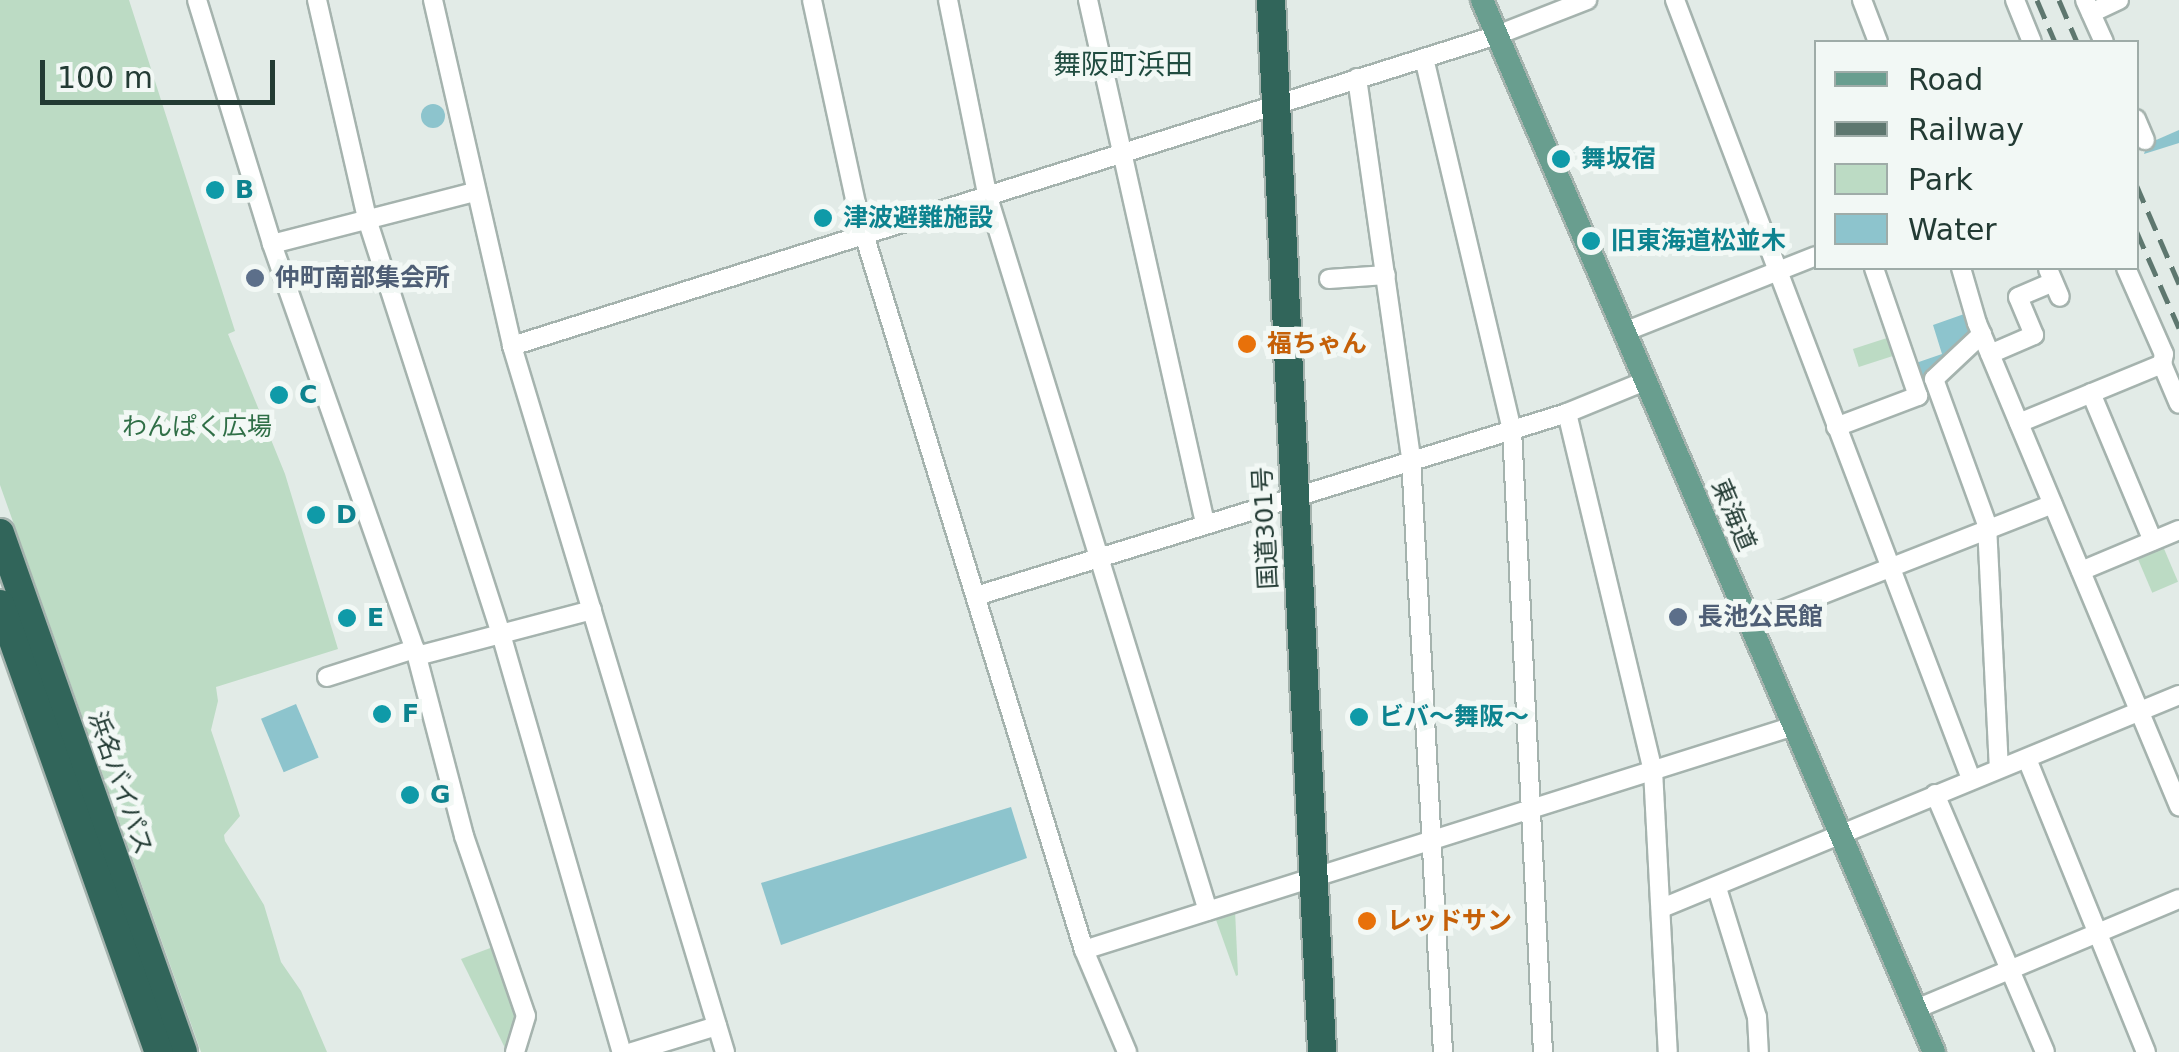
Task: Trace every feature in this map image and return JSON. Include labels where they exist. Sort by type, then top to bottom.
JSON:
[{"type":"highway","name":"国道301号","points":[[1271,0],[1322,1052]]},
{"type":"highway","name":"浜名バイパス","points":[[0,534],[184,1052]]},
{"type":"highway","points":[[0,604],[158,1052]]},
{"type":"main road","name":"東海道","points":[[1482,0],[1934,1052]]},
{"type":"street","points":[[197,0],[272,244],[416,652],[464,836],[526,1016],[514,1052]]},
{"type":"street","points":[[318,0],[367,220],[501,634],[622,1052]]},
{"type":"street","points":[[433,0],[512,346],[726,1052]]},
{"type":"street","points":[[812,0],[865,237],[1084,950],[1127,1052]]},
{"type":"street","points":[[948,0],[987,194],[1208,910]]},
{"type":"street","points":[[1088,0],[1204,523]]},
{"type":"street","points":[[512,346],[1497,36],[1587,0]]},
{"type":"street","points":[[1675,0],[1971,780]]},
{"type":"street","points":[[1862,0],[1877,40]]},
{"type":"street","points":[[2015,0],[2031,40]]},
{"type":"street","points":[[2103,40],[2088,6],[2119,0]]},
{"type":"street","points":[[1424,58],[1512,430],[1543,1052]]},
{"type":"street","points":[[1357,78],[1410,458],[1443,1052]]},
{"type":"street","points":[[2139,125],[2146,140]]},
{"type":"street","points":[[272,244],[476,192]]},
{"type":"street","points":[[1624,332],[1814,257]]},
{"type":"street","points":[[1836,427],[1918,396],[1875,270]]},
{"type":"street","points":[[1962,270],[1990,354],[2179,806]]},
{"type":"street","points":[[2127,270],[2164,354],[2162,364],[2179,404]]},
{"type":"street","points":[[1329,279],[1386,276]]},
{"type":"street","points":[[1990,354],[2034,334],[2018,297],[2054,283]]},
{"type":"street","points":[[1982,334],[1934,380],[1987,529],[1999,768]]},
{"type":"street","points":[[2019,423],[2162,364]]},
{"type":"street","points":[[976,596],[1410,458],[1567,413],[1645,381]]},
{"type":"street","points":[[2091,393],[2153,541]]},
{"type":"street","points":[[1567,413],[1653,770],[1668,1052]]},
{"type":"street","points":[[1750,623],[2053,504]]},
{"type":"street","points":[[2081,571],[2179,530]]},
{"type":"street","points":[[328,677],[592,610]]},
{"type":"street","points":[[1662,908],[2179,695]]},
{"type":"street","points":[[1084,950],[1794,726]]},
{"type":"street","points":[[2027,758],[2146,1052]]},
{"type":"street","points":[[1935,794],[2045,1052]]},
{"type":"street","points":[[1717,888],[1757,1017],[1759,1052]]},
{"type":"street","points":[[1916,1009],[2179,899]]},
{"type":"street","points":[[632,1052],[718,1026]]},
{"type":"green space","name":"わんぱく広場","points":[[0,0],[129,0],[235,331],[228,334],[285,474],[338,649],[216,687],[218,701],[211,730],[240,816],[224,835],[225,841],[264,905],[281,962],[301,991],[327,1052],[201,1052],[0,485]]},
{"type":"green space","points":[[1890,337],[1896,355],[1859,367],[1853,349]]},
{"type":"green space","points":[[2162,544],[2178,582],[2152,593],[2136,555]]},
{"type":"green space","points":[[1235,910],[1238,975],[1236,976],[1215,917]]},
{"type":"green space","points":[[493,947],[518,1016],[505,1048],[461,959]]},
{"type":"water","points":[[428,104],[438,104],[445,116],[438,128],[428,128],[421,121],[421,111]]},
{"type":"water","points":[[2179,130],[2179,143],[2144,154],[2147,144]]},
{"type":"water","points":[[1967,313],[1973,329],[1928,375],[1932,389],[1922,392],[1913,364],[1942,354],[1933,325]]},
{"type":"water","points":[[296,704],[319,757],[284,772],[261,719]]},
{"type":"water","points":[[1011,807],[1027,858],[781,945],[761,883]]},
{"type":"railway","points":[[2037,0],[2054,40]]},
{"type":"railway","points":[[2059,0],[2076,40]]},
{"type":"railway","points":[[2139,191],[2179,284]]},
{"type":"railway","points":[[2139,237],[2179,328]]},
{"type":"place","name":"舞坂宿","points":[[1561,159]]},
{"type":"place","name":"B","points":[[215,190]]},
{"type":"place","name":"津波避難施設","points":[[823,218]]},
{"type":"place","name":"旧東海道松並木","points":[[1591,241]]},
{"type":"place","name":"仲町南部集会所","points":[[255,278]]},
{"type":"place","name":"福ちゃん","points":[[1247,344]]},
{"type":"place","name":"C","points":[[279,395]]},
{"type":"place","name":"D","points":[[316,515]]},
{"type":"place","name":"長池公民館","points":[[1678,617]]},
{"type":"place","name":"E","points":[[347,618]]},
{"type":"place","name":"F","points":[[382,714]]},
{"type":"place","name":"ビバ～舞阪～","points":[[1359,717]]},
{"type":"place","name":"G","points":[[410,795]]},
{"type":"place","name":"レッドサン","points":[[1367,921]]},
{"type":"district","name":"舞阪町浜田","points":[[1123,65]]}]
